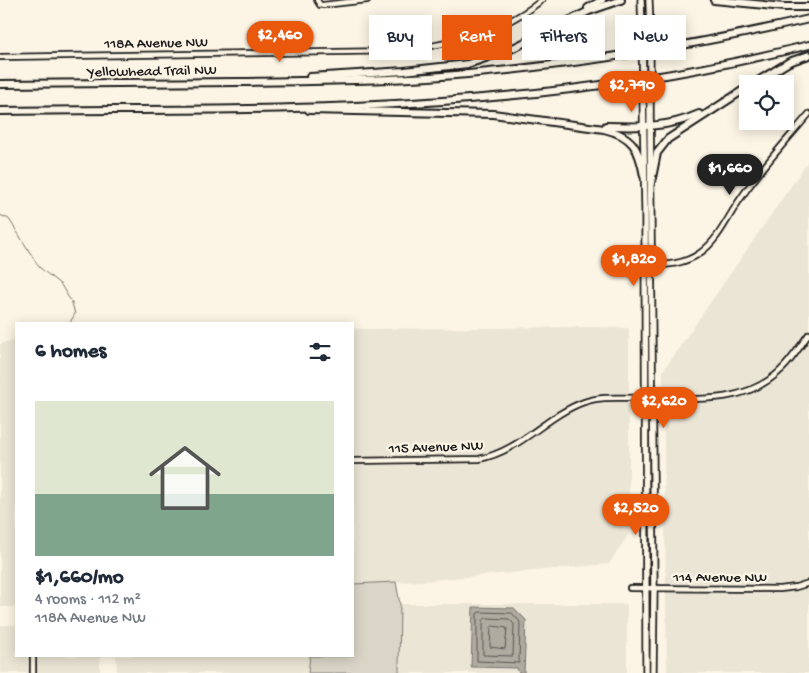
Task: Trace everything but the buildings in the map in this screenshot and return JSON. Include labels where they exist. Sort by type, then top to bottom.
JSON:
[{"type":"highway","points":[[577,15],[602,0]]},
{"type":"highway","points":[[581,15],[621,0]]},
{"type":"highway","points":[[714,0],[784,8],[809,7]]},
{"type":"highway","name":"Yellowhead Trail NW","points":[[0,84],[381,79],[507,70],[596,59],[669,47],[809,19]]},
{"type":"highway","points":[[234,82],[404,71],[468,64],[522,44]]},
{"type":"highway","points":[[0,110],[274,108],[432,102],[558,90],[685,70],[809,45]]},
{"type":"highway","points":[[768,75],[790,62],[809,55]]},
{"type":"highway","points":[[651,183],[657,153],[663,144],[672,135],[739,92]]},
{"type":"highway","points":[[581,125],[646,127],[679,122],[718,105]]},
{"type":"highway","points":[[274,108],[322,112],[493,114],[614,131],[626,137],[634,144],[644,176]]},
{"type":"main road","points":[[641,0],[643,99],[651,183],[653,673]]},
{"type":"main road","points":[[646,673],[644,176],[646,127],[650,98],[649,0]]},
{"type":"street","points":[[318,0],[320,5],[325,5],[368,0]]},
{"type":"street","name":"118A Avenue NW","points":[[0,57],[401,51],[434,47],[476,36],[519,15],[542,0]]},
{"type":"street","points":[[644,266],[683,262],[701,253],[709,246],[741,198],[809,114]]},
{"type":"street","name":"115 Avenue NW","points":[[354,461],[479,459],[507,451],[550,421],[583,402],[595,399],[712,399],[750,391],[771,379],[781,370],[809,334]]},
{"type":"street","name":"114 Avenue NW","points":[[630,588],[780,589],[809,583]]},
{"type":"street","points":[[33,657],[33,673]]},
{"type":"shaded area","points":[[809,160],[809,673],[667,673],[663,371]]},
{"type":"shaded area","points":[[629,328],[629,534],[609,564],[421,581],[354,584],[354,329]]},
{"type":"shaded area","points":[[15,339],[15,607],[0,607],[0,344]]},
{"type":"shaded area","points":[[396,582],[400,604],[399,673],[308,673],[310,657],[354,657],[354,584]]},
{"type":"shaded area","points":[[400,604],[627,604],[627,673],[399,673]]},
{"type":"shaded area","points":[[0,625],[15,625],[15,657],[100,657],[100,673],[0,673]]},
{"type":"shaded area","points":[[116,657],[310,657],[308,673],[117,673]]},
{"type":"water","points":[[473,607],[514,608],[526,620],[524,673],[519,673],[517,668],[471,667]]},
{"type":"waterway","points":[[0,215],[9,219],[39,267],[61,285],[72,303],[75,314],[70,322]]}]
